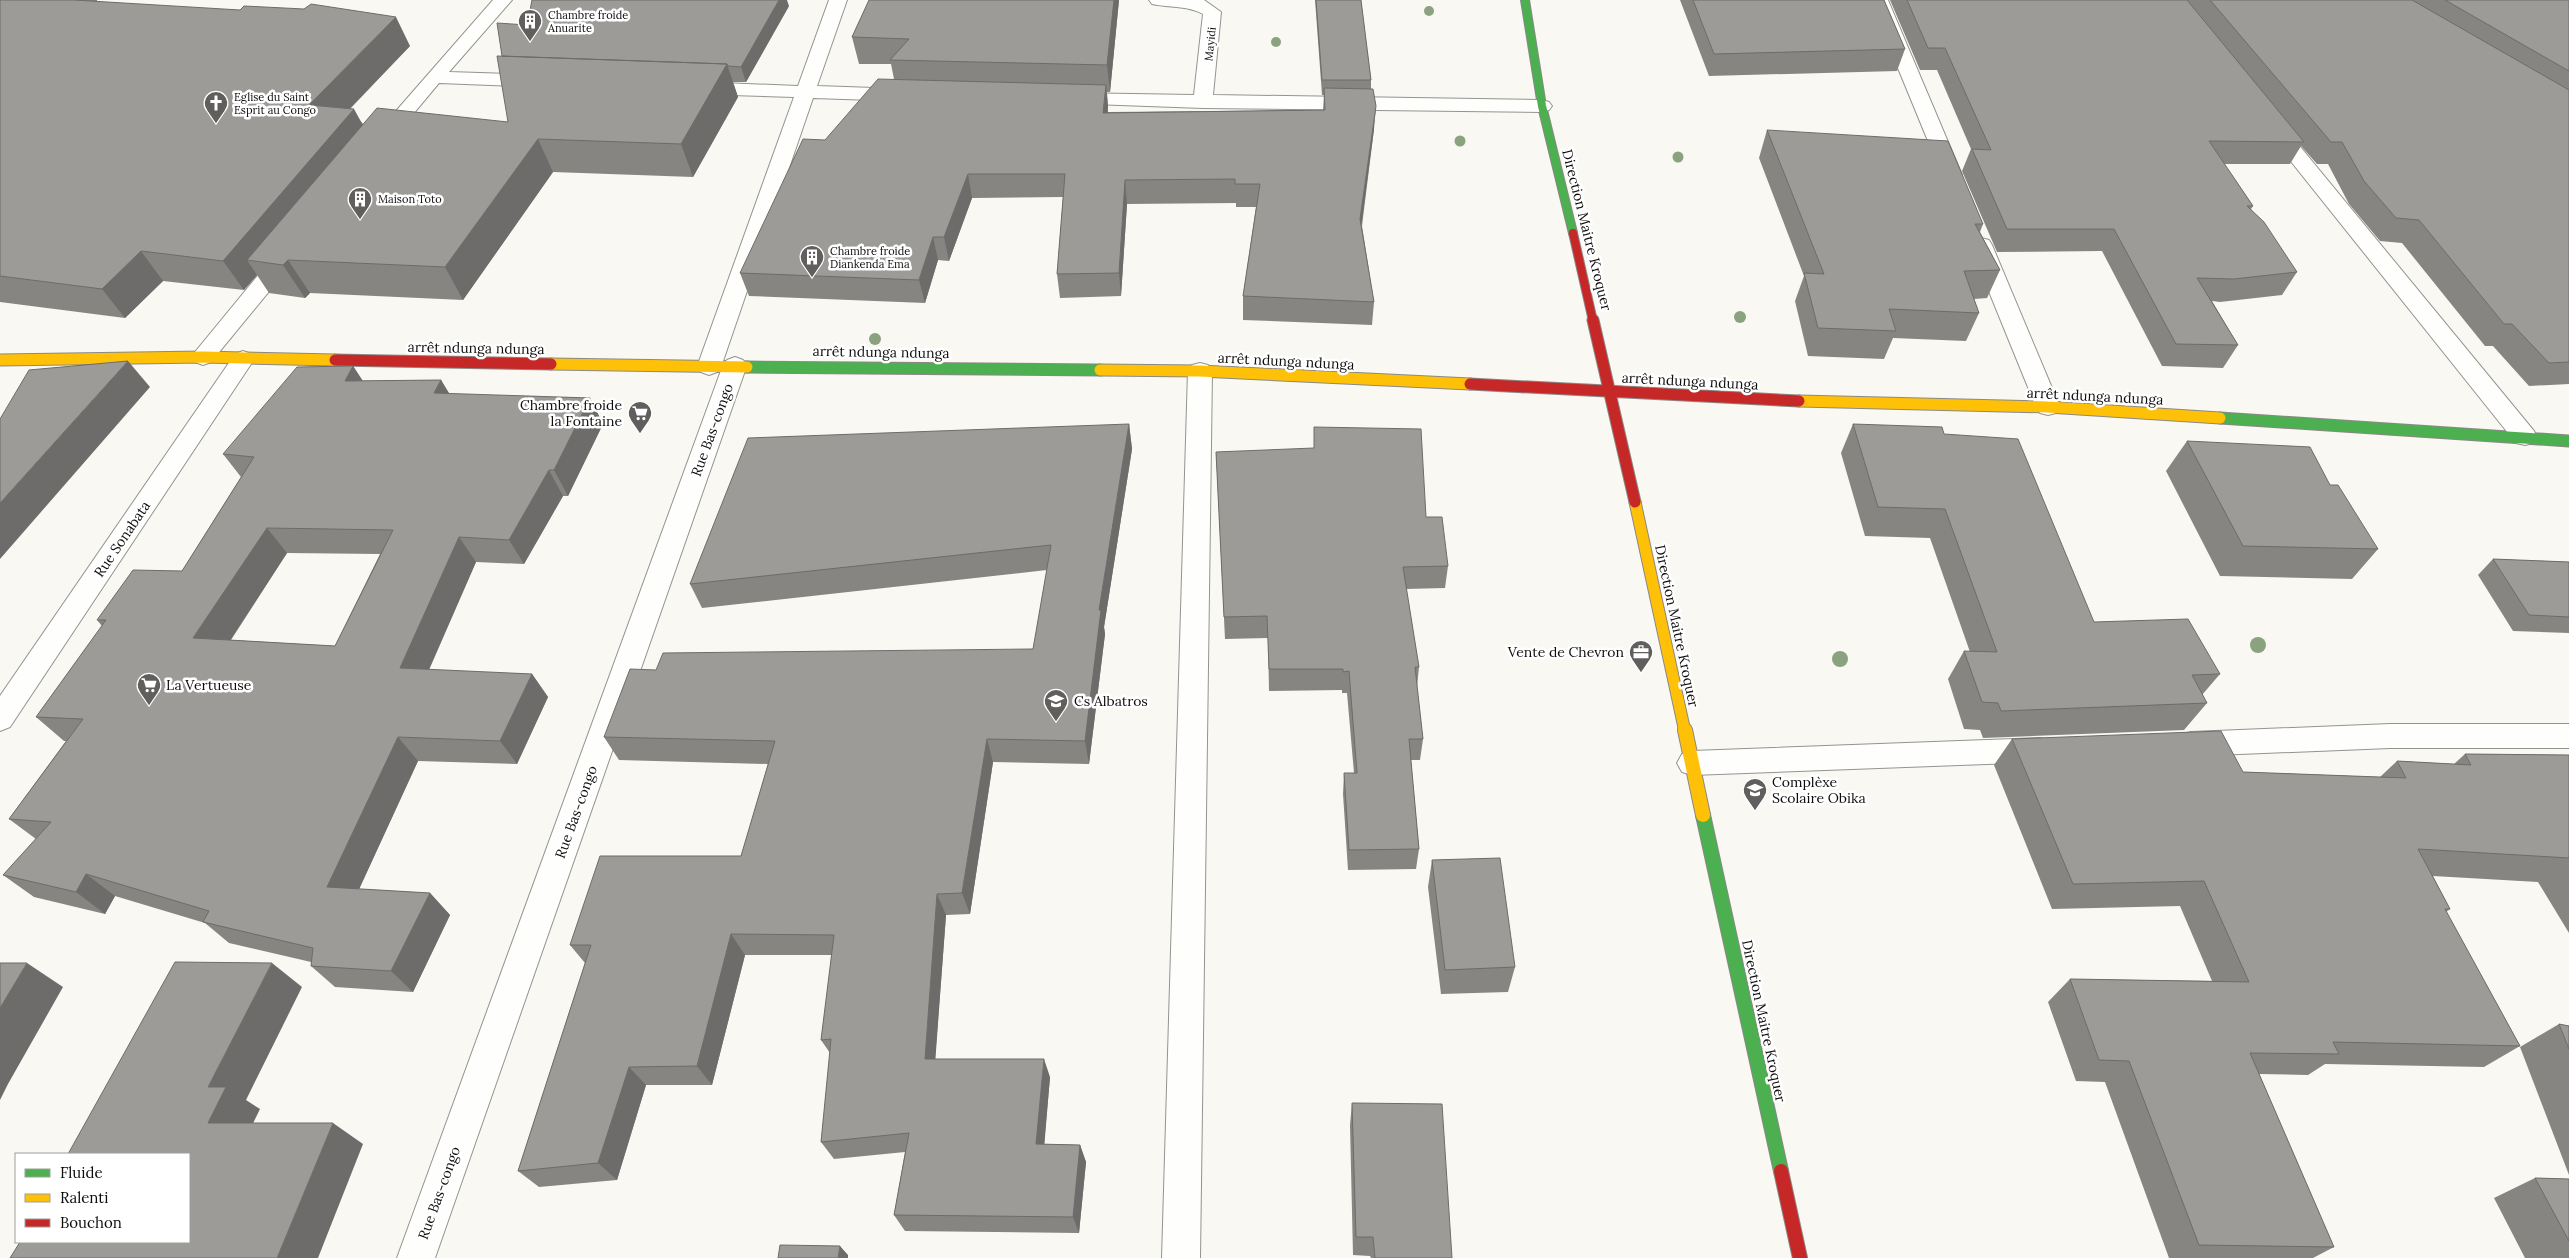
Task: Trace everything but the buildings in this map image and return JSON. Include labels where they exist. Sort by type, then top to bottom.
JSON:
[{"type":"street","points":[[371,152],[434,76],[503,0]]},
{"type":"street","name":"Rue Bas-congo","points":[[416,1258],[722,366],[806,92],[838,0]]},
{"type":"street","name":"Mayidi","points":[[1158,0],[1196,4],[1212,12],[1203,102]]},
{"type":"street","name":"Direction Maitre Kroquer","points":[[1525,0],[1542,106],[1611,392],[1800,1258]]},
{"type":"street","points":[[1879,0],[1958,190]]},
{"type":"street","points":[[434,76],[561,82]]},
{"type":"street","points":[[678,87],[925,95]]},
{"type":"street","points":[[1054,98],[1203,102],[1542,106]]},
{"type":"street","points":[[2257,107],[2525,437]]},
{"type":"street","points":[[1973,226],[2048,407]]},
{"type":"street","points":[[203,357],[296,243]]},
{"type":"street","name":"arrêt ndunga ndunga","points":[[0,360],[203,357],[722,366],[1200,371],[1825,402],[2048,407],[2569,441]]},
{"type":"street","name":"Rue Sonabata","points":[[0,719],[244,359]]},
{"type":"street","points":[[1181,1258],[1200,371]]},
{"type":"street","points":[[2161,745],[2390,736],[2569,736]]},
{"type":"street","points":[[1692,763],[2071,748]]},
{"type":"traffic: fast","points":[[1525,0],[1542,106],[1573,233]]},
{"type":"traffic: fast","points":[[747,367],[1100,370]]},
{"type":"traffic: fast","points":[[2220,418],[2569,441]]},
{"type":"traffic: fast","points":[[1703,815],[1781,1171]]},
{"type":"traffic: slow","points":[[0,360],[203,357],[335,360]]},
{"type":"traffic: slow","points":[[551,364],[747,367]]},
{"type":"traffic: slow","points":[[1100,370],[1200,371],[1470,384]]},
{"type":"traffic: slow","points":[[1799,401],[2048,407],[2220,418]]},
{"type":"traffic: slow","points":[[1635,502],[1703,815]]},
{"type":"traffic: jam","points":[[1573,233],[1635,502]]},
{"type":"traffic: jam","points":[[335,360],[551,364]]},
{"type":"traffic: jam","points":[[1470,384],[1799,401]]},
{"type":"traffic: jam","points":[[1781,1171],[1800,1258]]},
{"type":"place","name":"Chambre froide Anuarite","points":[[530,42]]},
{"type":"place","name":"Eglise du Saint Esprit au Congo","points":[[216,124]]},
{"type":"place","name":"Maison Toto","points":[[360,220]]},
{"type":"place","name":"Chambre froide Diankenda Ema","points":[[812,278]]},
{"type":"place","name":"Chambre froide la Fontaine","points":[[640,434]]},
{"type":"place","name":"Vente de Chevron","points":[[1641,673]]},
{"type":"place","name":"La Vertueuse","points":[[149,706]]},
{"type":"place","name":"Cs Albatros","points":[[1056,722]]},
{"type":"place","name":"Complèxe Scolaire Obika","points":[[1755,811]]}]
